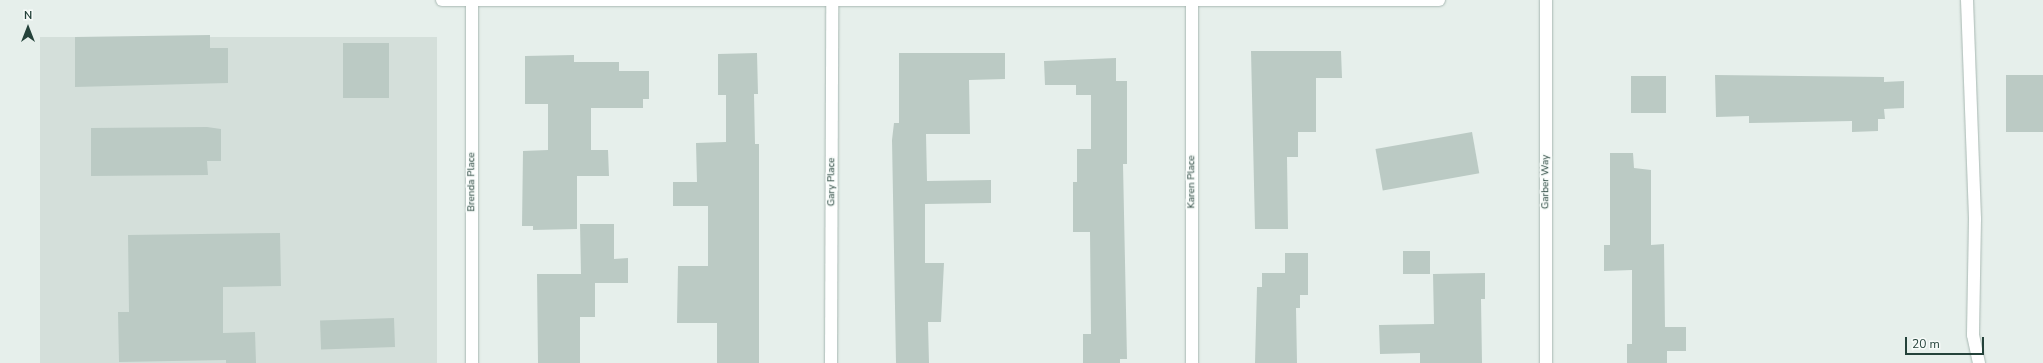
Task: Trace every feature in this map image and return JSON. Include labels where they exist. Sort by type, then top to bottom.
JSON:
[{"type":"street","points":[[442,0],[1439,0]]},
{"type":"street","name":"Gary Place","points":[[831,363],[832,0]]},
{"type":"street","name":"Karen Place","points":[[1192,0],[1192,363]]},
{"type":"street","name":"Garber Way","points":[[1546,0],[1546,363]]},
{"type":"street","points":[[1967,0],[1975,219],[1973,335],[1979,363]]},
{"type":"street","name":"Brenda Place","points":[[472,1],[472,363]]},
{"type":"shaded area","points":[[40,37],[437,37],[437,363],[40,363]]},
{"type":"building","points":[[210,35],[210,48],[228,48],[228,83],[75,87],[75,37]]},
{"type":"building","points":[[343,43],[389,43],[389,98],[343,98]]},
{"type":"building","points":[[1251,51],[1341,51],[1342,78],[1316,78],[1316,132],[1298,132],[1298,157],[1287,157],[1288,229],[1255,229]]},
{"type":"building","points":[[757,53],[758,94],[754,94],[755,144],[759,144],[759,363],[717,363],[717,323],[677,323],[678,266],[708,266],[708,206],[673,206],[673,182],[697,182],[696,143],[726,142],[726,95],[718,95],[718,54]]},
{"type":"building","points":[[899,53],[1005,53],[1005,79],[969,80],[970,134],[926,134],[927,181],[991,180],[991,203],[925,204],[925,263],[944,263],[941,322],[928,322],[929,363],[896,363],[892,140],[894,123],[899,123]]},
{"type":"building","points":[[574,55],[574,62],[619,62],[619,71],[649,71],[649,99],[643,99],[643,108],[591,108],[591,150],[608,150],[609,176],[577,176],[577,229],[533,230],[533,226],[522,226],[523,151],[548,150],[548,104],[525,104],[525,56]]},
{"type":"building","points":[[1116,58],[1116,81],[1127,81],[1127,164],[1123,164],[1127,359],[1120,359],[1120,363],[1083,363],[1083,334],[1091,334],[1090,232],[1073,232],[1073,182],[1077,182],[1077,149],[1091,149],[1091,95],[1076,95],[1076,85],[1045,85],[1044,61]]},
{"type":"building","points":[[1715,75],[1884,77],[1884,82],[1904,81],[1904,108],[1884,109],[1885,119],[1878,119],[1878,131],[1852,132],[1852,121],[1749,123],[1749,116],[1716,117]]},
{"type":"building","points":[[2006,75],[2043,75],[2043,132],[2006,132]]},
{"type":"building","points":[[1631,76],[1666,76],[1666,113],[1631,113]]},
{"type":"building","points":[[207,127],[221,129],[221,161],[207,161],[208,175],[91,176],[91,128]]},
{"type":"building","points":[[1472,132],[1479,173],[1383,190],[1375,149]]},
{"type":"building","points":[[1610,153],[1633,153],[1634,168],[1651,170],[1651,245],[1664,244],[1665,327],[1686,327],[1686,351],[1667,351],[1667,363],[1627,363],[1627,344],[1632,344],[1632,270],[1604,271],[1604,245],[1610,245]]},
{"type":"building","points":[[580,224],[614,224],[614,259],[628,258],[628,283],[595,283],[595,317],[580,317],[580,363],[538,363],[537,274],[581,274]]},
{"type":"building","points":[[280,233],[281,286],[223,287],[223,333],[255,332],[256,363],[226,363],[226,360],[119,362],[118,312],[129,312],[128,235]]},
{"type":"building","points":[[1403,251],[1430,251],[1430,274],[1403,274]]},
{"type":"building","points":[[1285,253],[1308,253],[1308,295],[1300,295],[1300,308],[1296,308],[1297,363],[1255,363],[1257,287],[1262,287],[1262,273],[1285,273]]},
{"type":"building","points":[[1485,273],[1485,299],[1481,299],[1482,363],[1420,363],[1420,353],[1380,354],[1379,325],[1434,324],[1433,274]]},
{"type":"building","points":[[394,318],[395,347],[321,350],[320,321]]}]
